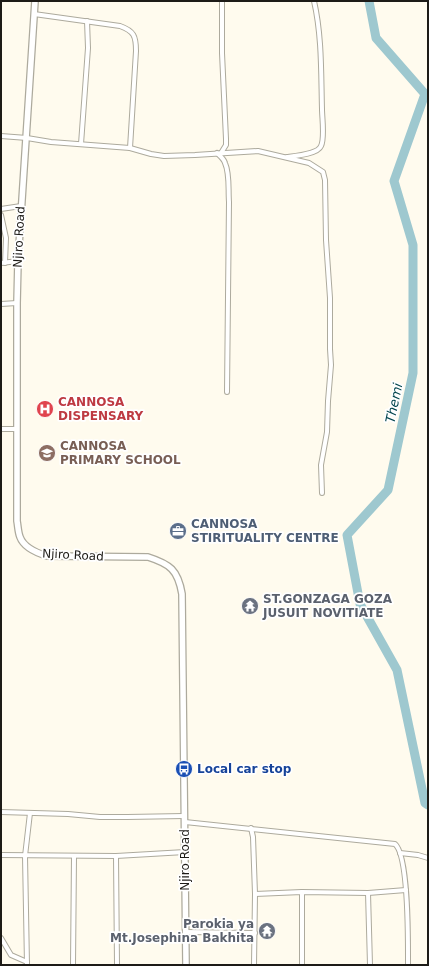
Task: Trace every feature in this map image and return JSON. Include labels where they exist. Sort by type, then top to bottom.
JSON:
[{"type":"street","name":"Njiro Road","points":[[35,1],[18,261],[17,521],[20,537],[31,550],[36,553],[47,556],[148,557],[171,567],[178,576],[182,594],[186,965]]},
{"type":"street","points":[[219,153],[226,145],[222,53],[222,1]]},
{"type":"street","points":[[285,157],[312,152],[318,150],[322,145],[318,19],[314,1]]},
{"type":"street","points":[[34,14],[120,26],[129,29],[136,40],[130,148]]},
{"type":"street","points":[[81,144],[88,48],[87,21]]},
{"type":"street","points":[[1,136],[51,142],[130,148],[164,156],[258,151],[309,163],[323,172],[325,180],[326,240],[330,298],[331,365],[327,432],[321,465],[322,492]]},
{"type":"street","points":[[219,153],[226,163],[227,175],[227,392]]},
{"type":"street","points":[[1,209],[21,206]]},
{"type":"street","points":[[1,215],[6,238],[3,263],[18,261]]},
{"type":"street","points":[[1,304],[17,303]]},
{"type":"street","points":[[1,429],[17,429]]},
{"type":"street","points":[[1,812],[68,814],[100,817],[184,816]]},
{"type":"street","points":[[1,938],[11,955],[27,963],[25,856],[30,814]]},
{"type":"street","points":[[185,822],[391,843],[397,846],[400,853],[406,890],[408,965]]},
{"type":"street","points":[[251,828],[253,837],[255,894],[254,965]]},
{"type":"street","points":[[1,855],[116,856],[185,852]]},
{"type":"street","points":[[400,853],[428,858]]},
{"type":"street","points":[[73,965],[74,856]]},
{"type":"street","points":[[116,856],[117,965]]},
{"type":"street","points":[[255,894],[302,892],[368,893],[406,890]]},
{"type":"street","points":[[302,892],[302,965]]},
{"type":"street","points":[[368,893],[370,965]]},
{"type":"street","points":[[186,932],[255,933]]},
{"type":"waterway","name":"Themi","points":[[369,1],[376,38],[425,94],[394,181],[413,245],[413,373],[388,490],[347,535],[360,604],[397,670],[425,803],[428,805]]},
{"type":"place","name":"CANNOSA DISPENSARY","points":[[45,409]]},
{"type":"place","name":"CANNOSA PRIMARY SCHOOL","points":[[47,453]]},
{"type":"place","name":"CANNOSA STIRITUALITY CENTRE","points":[[178,531]]},
{"type":"place","name":"ST.GONZAGA GOZA JUSUIT NOVITIATE","points":[[250,606]]},
{"type":"place","name":"Local car stop","points":[[184,769]]},
{"type":"place","name":"Parokia ya Mt.Josephina Bakhita","points":[[267,931]]}]
